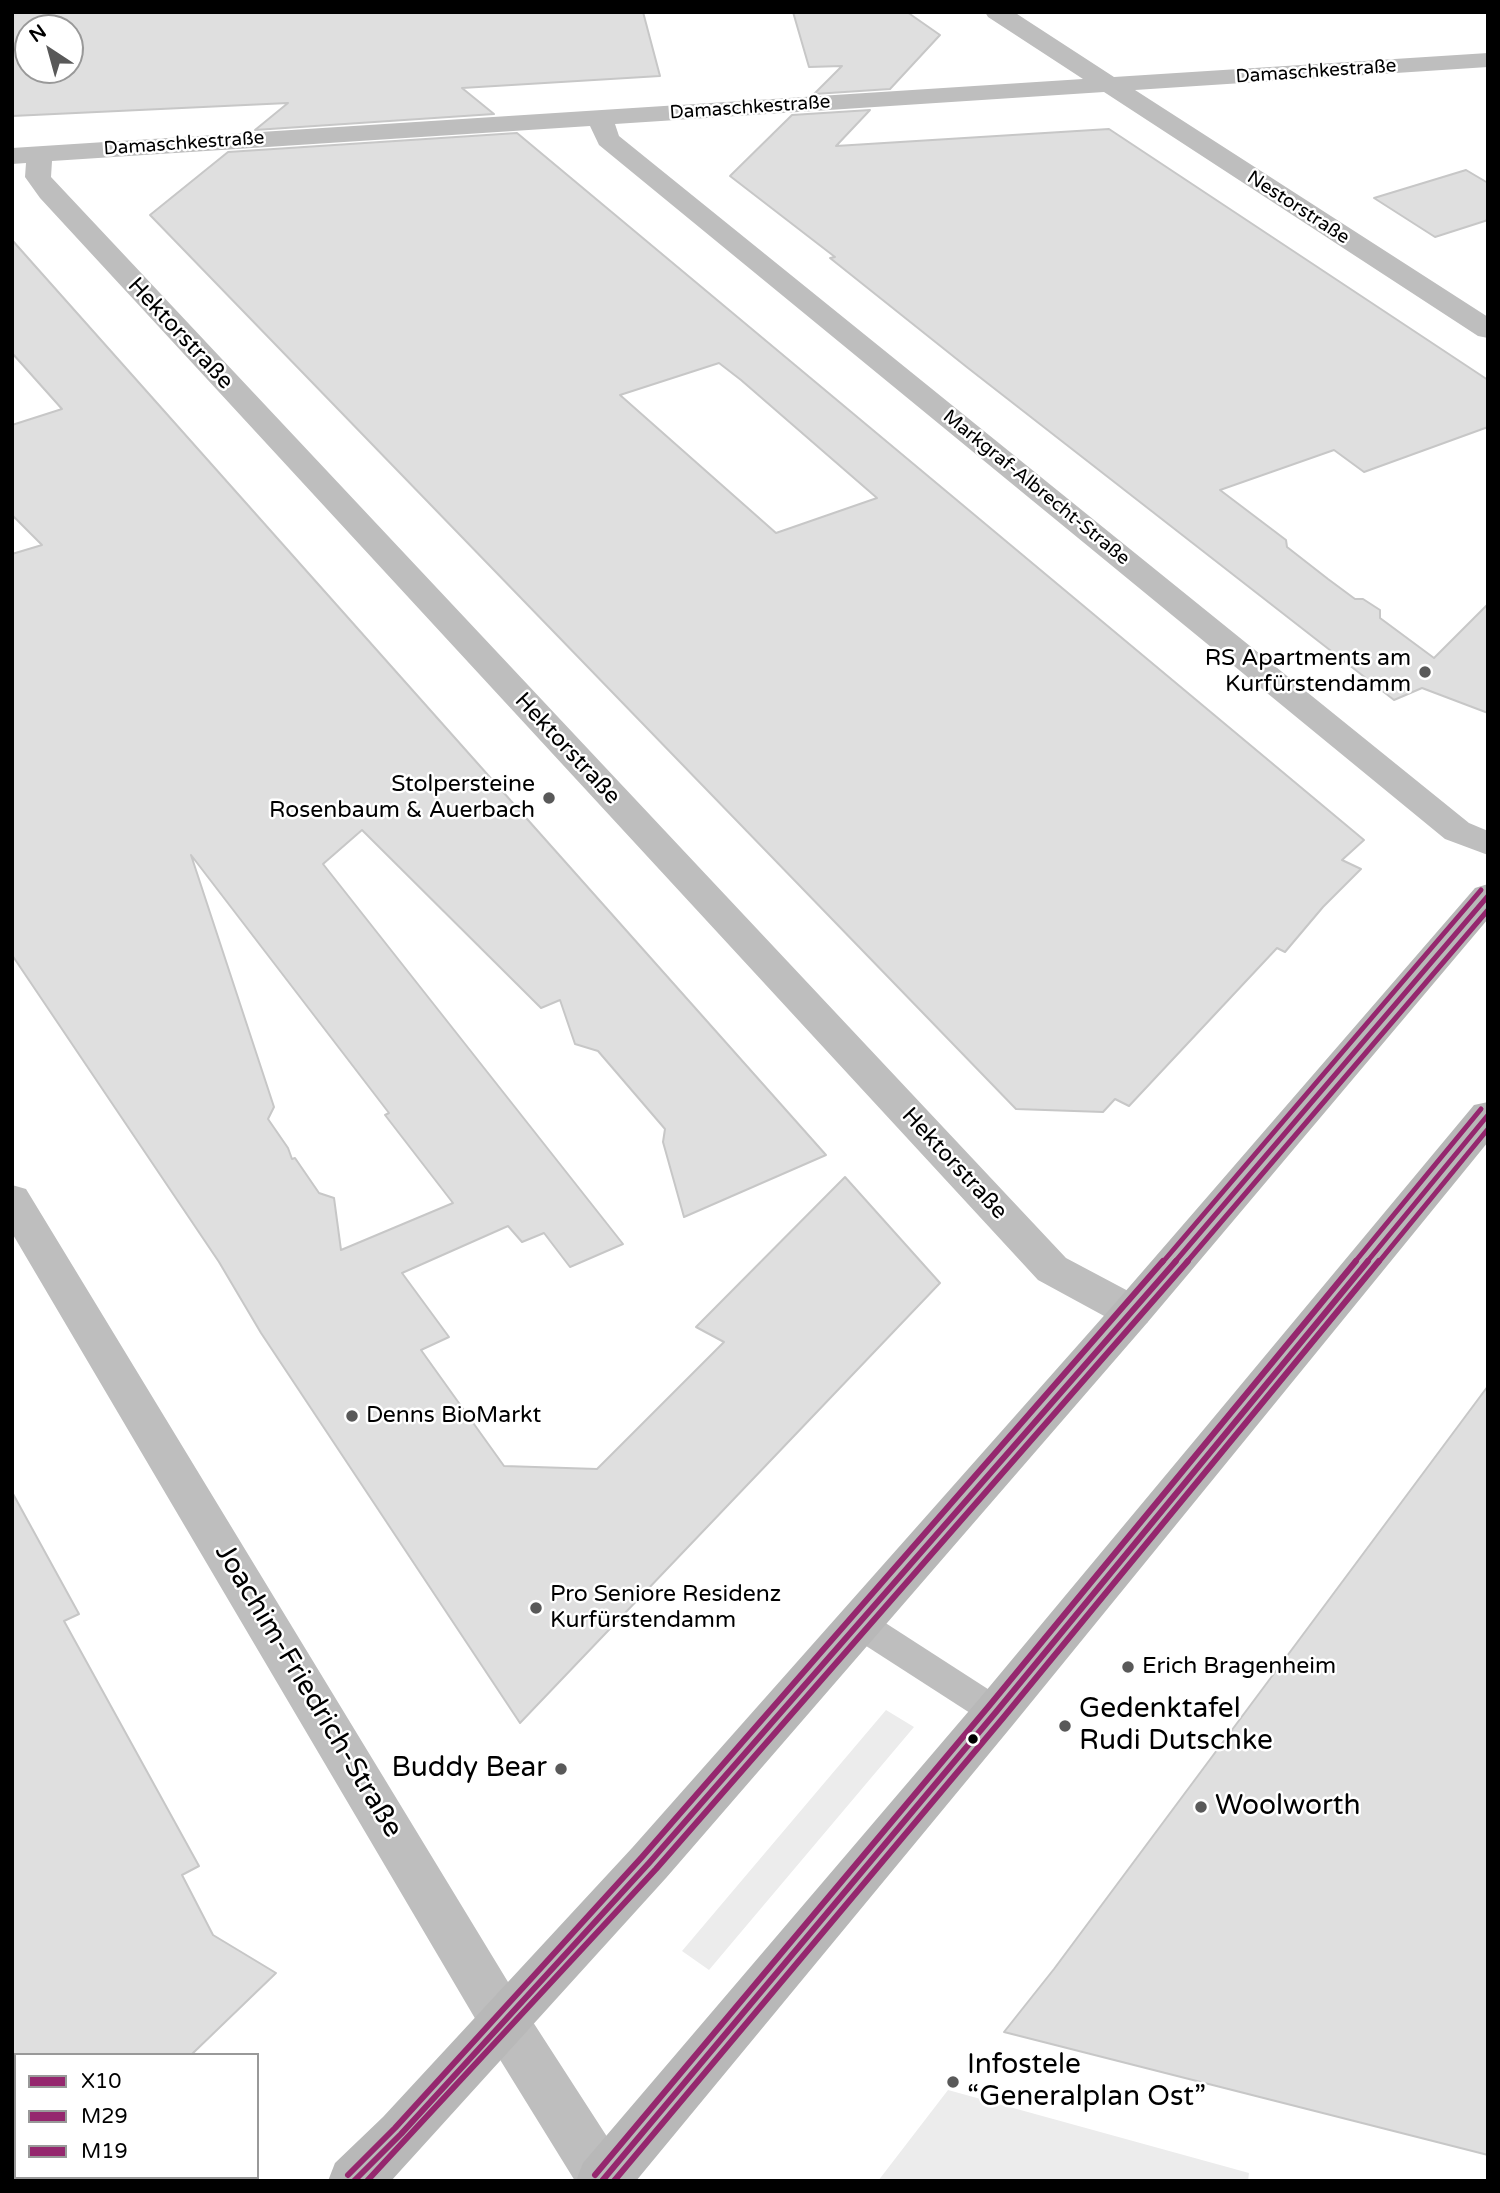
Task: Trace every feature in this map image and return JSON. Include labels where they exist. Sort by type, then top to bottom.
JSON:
[{"type":"main road","points":[[354,2181],[614,1903],[1132,1312],[1488,896]]},
{"type":"main road","points":[[604,2180],[996,1712],[1488,1115]]},
{"type":"street","name":"Nestorstraße","points":[[997,12],[1488,330]]},
{"type":"street","name":"Damaschkestraße","points":[[26,155],[1488,60]]},
{"type":"street","name":"Markgraf-Albrecht-Straße","points":[[599,117],[608,140],[1457,831],[1488,844]]},
{"type":"street","name":"Hektorstraße","points":[[26,155],[48,192],[1052,1269],[1132,1312]]},
{"type":"street","name":"Joachim-Friedrich-Straße","points":[[12,1199],[504,2021],[604,2180]]},
{"type":"lane","points":[[858,1623],[996,1712]]},
{"type":"shaded area","points":[[886,1710],[914,1727],[709,1970],[682,1951]]},
{"type":"shaded area","points":[[948,2090],[1249,2173],[1248,2181],[878,2181]]},
{"type":"building","points":[[12,12],[643,12],[660,76],[462,88],[494,114],[255,130],[288,103],[12,116]]},
{"type":"building","points":[[793,12],[907,12],[940,35],[890,89],[814,94],[842,66],[809,67]]},
{"type":"building","points":[[870,110],[836,146],[1109,129],[1488,380],[1488,427],[1364,472],[1334,450],[1220,490],[1286,540],[1287,547],[1328,579],[1355,599],[1363,599],[1380,610],[1380,618],[1434,658],[1488,604],[1488,713],[1422,688],[1394,700],[968,368],[830,258],[835,257],[730,176],[792,115]]},
{"type":"building","points":[[517,133],[1364,840],[1342,860],[1361,869],[1323,907],[1285,952],[1277,948],[1129,1106],[1115,1099],[1103,1112],[1016,1109],[150,215],[228,152]],"holes":[[[719,363],[877,498],[776,533],[620,395]]]},
{"type":"building","points":[[1466,170],[1488,183],[1488,220],[1435,237],[1374,198]]},
{"type":"building","points":[[12,240],[826,1155],[684,1217],[663,1142],[665,1129],[598,1051],[575,1044],[560,1000],[541,1008],[362,830],[323,864],[623,1244],[570,1267],[544,1233],[522,1242],[508,1226],[402,1273],[449,1337],[421,1350],[504,1466],[597,1469],[724,1342],[696,1327],[845,1177],[940,1283],[520,1723],[261,1333],[219,1262],[12,955],[12,554],[42,545],[12,515],[12,425],[62,409],[12,353]],"holes":[[[191,855],[389,1113],[385,1115],[453,1203],[341,1250],[334,1198],[319,1193],[295,1158],[292,1159],[288,1148],[268,1119],[274,1107]]]},
{"type":"building","points":[[1488,1386],[1488,2155],[1004,2032],[1054,1969]]},
{"type":"building","points":[[12,1492],[79,1614],[64,1621],[199,1866],[182,1875],[213,1935],[276,1973],[193,2053],[12,2055]]},
{"type":"transit line","name":"M19","points":[[348,2175],[395,2128],[642,1857],[1125,1306],[1481,890]]},
{"type":"transit line","name":"X10","points":[[354,2181],[401,2134],[649,1863],[1132,1312],[1488,896]]},
{"type":"transit line","name":"M29","points":[[367,2181],[656,1869],[1139,1318],[1488,910]]},
{"type":"transit line","name":"M19","points":[[595,2175],[989,1706],[1481,1109]]},
{"type":"transit line","name":"X10","points":[[602,2181],[996,1712],[1488,1115]]},
{"type":"transit line","name":"M29","points":[[614,2181],[1003,1718],[1488,1129]]},
{"type":"place","name":"RS Apartments am Kurfürstendamm","points":[[1425,672]]},
{"type":"place","name":"Stolpersteine Rosenbaum & Auerbach","points":[[549,798]]},
{"type":"place","name":"Denns BioMarkt","points":[[352,1416]]},
{"type":"place","name":"Pro Seniore Residenz Kurfürstendamm","points":[[536,1608]]},
{"type":"place","name":"Erich Bragenheim","points":[[1128,1667]]},
{"type":"place","name":"Gedenktafel Rudi Dutschke","points":[[1065,1726]]},
{"type":"place","name":"Buddy Bear","points":[[561,1769]]},
{"type":"place","name":"Woolworth","points":[[1201,1807]]},
{"type":"place","name":"Infostele “Generalplan Ost”","points":[[953,2082]]}]
